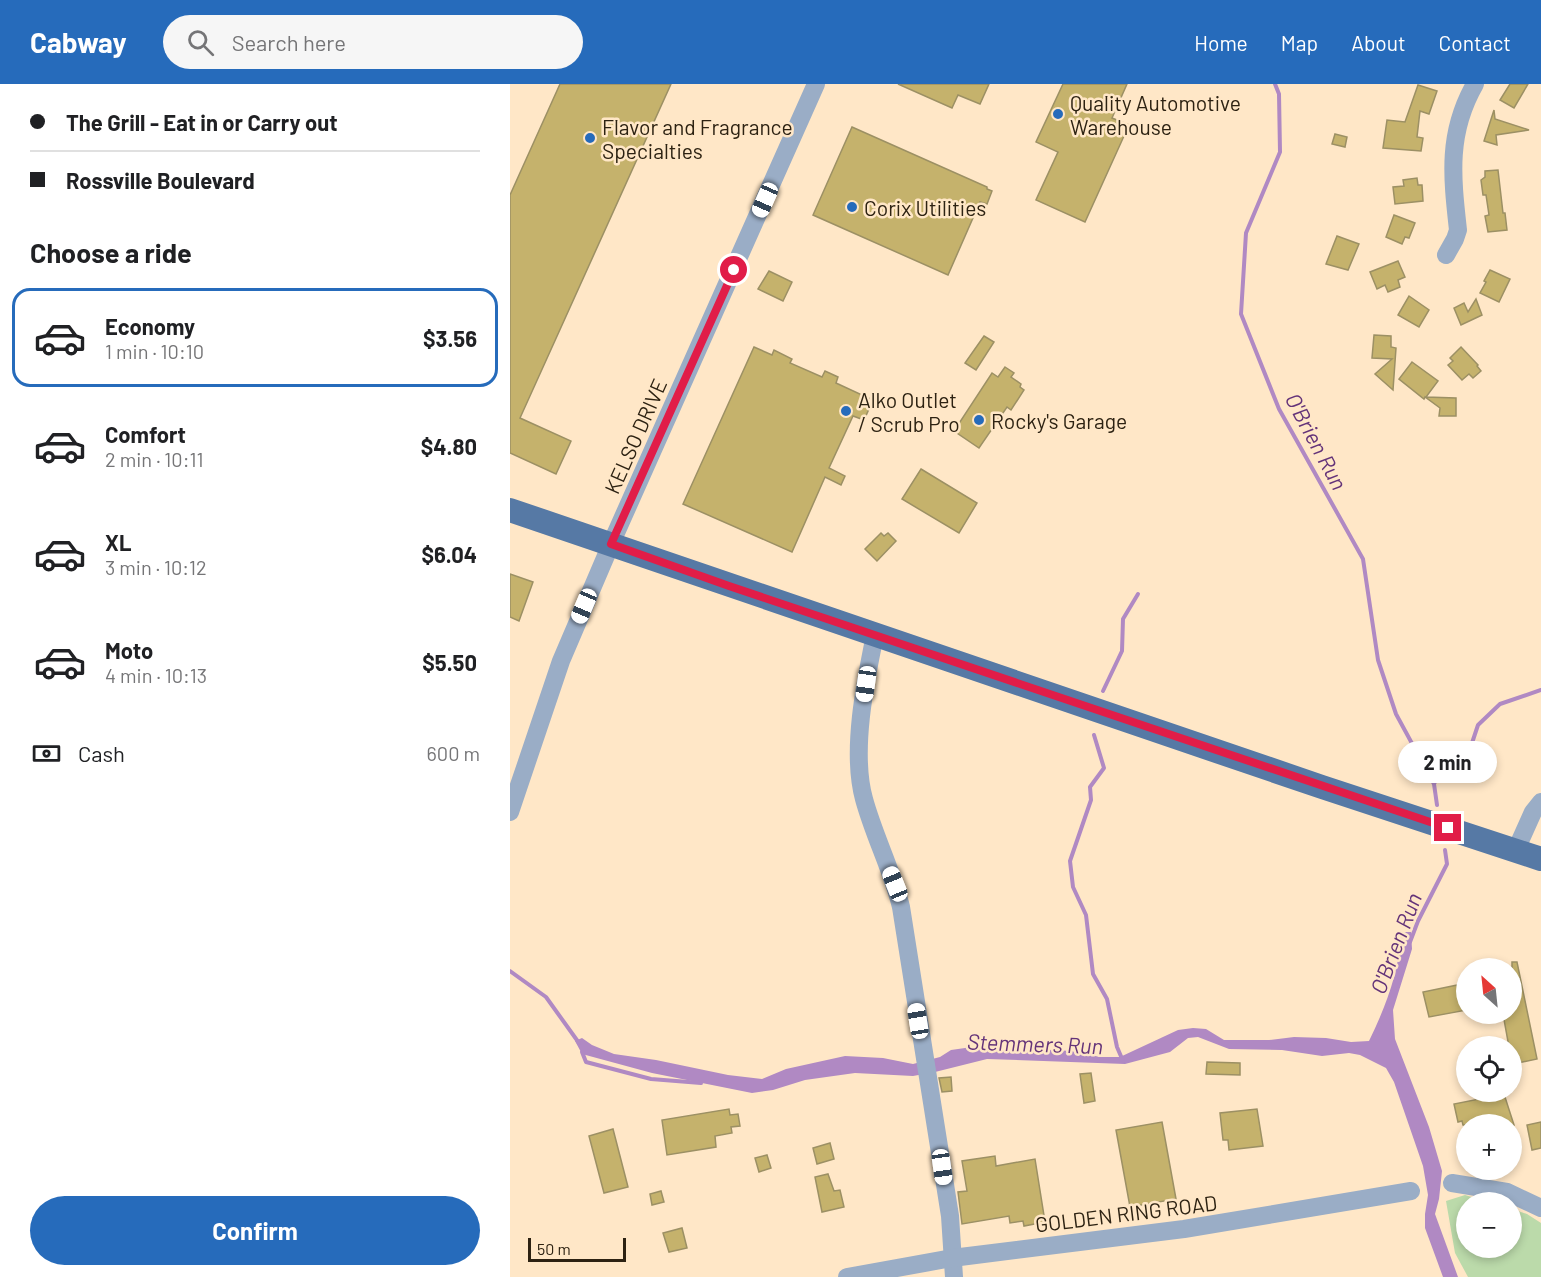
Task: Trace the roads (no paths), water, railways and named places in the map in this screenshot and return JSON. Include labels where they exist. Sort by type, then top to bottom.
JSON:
[{"type":"main road","points":[[510,510],[1322,787],[1541,858]]},
{"type":"street","name":"KELSO DRIVE","points":[[510,812],[561,661],[816,84]]},
{"type":"street","points":[[1446,255],[1458,230],[1452,173],[1455,136],[1461,110],[1475,84]]},
{"type":"street","points":[[875,635],[864,697],[860,773],[864,798],[902,907],[950,1216],[954,1277]]},
{"type":"street","points":[[1516,850],[1533,812],[1541,802]]},
{"type":"street","points":[[1452,1183],[1507,1192],[1541,1208]]},
{"type":"street","name":"GOLDEN RING ROAD","points":[[847,1277],[952,1258],[1184,1229],[1411,1191]]},
{"type":"waterway","name":"O'Brien Run","points":[[1275,84],[1279,94],[1280,152],[1246,233],[1241,314],[1279,409],[1363,559],[1378,660],[1396,714],[1434,784],[1437,805]]},
{"type":"waterway","points":[[1103,691],[1122,651],[1123,619],[1138,594]]},
{"type":"waterway","points":[[1434,783],[1469,752],[1478,725],[1500,704],[1541,690]]},
{"type":"waterway","points":[[1094,735],[1104,768],[1090,787],[1091,800],[1070,861],[1073,887],[1086,915],[1093,974],[1107,999],[1117,1047],[1123,1061]]},
{"type":"waterway","name":"O'Brien Run","points":[[1410,942],[1447,864],[1445,850]]},
{"type":"waterway","name":"Stemmers Run","points":[[510,971],[546,997],[579,1043]]},
{"type":"waterway","name":"Stemmers Run","points":[[582,1052],[586,1062],[651,1079],[701,1083]]},
{"type":"place","name":"Quality Automotive Warehouse","points":[[1058,114]]},
{"type":"place","name":"Flavor and Fragrance Specialties","points":[[590,138]]},
{"type":"place","name":"Corix Utilities","points":[[852,207]]},
{"type":"place","name":"Alko Outlet / Scrub Pro","points":[[846,411]]},
{"type":"place","name":"Rocky's Garage","points":[[979,420]]}]
